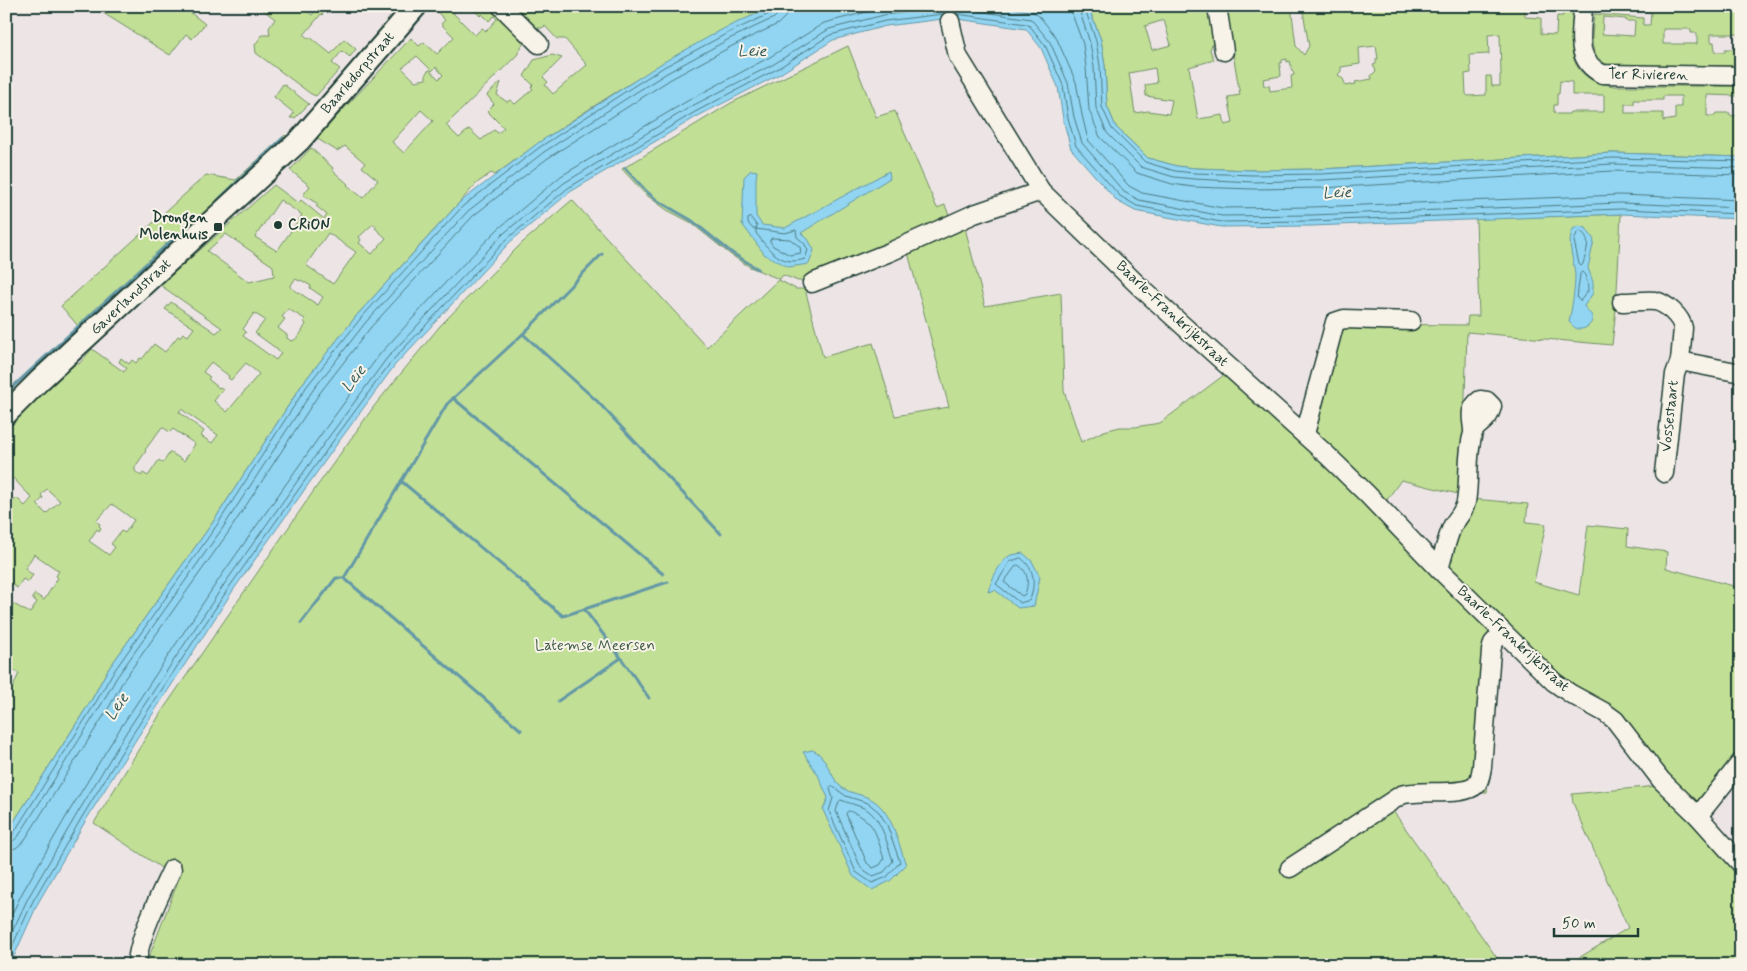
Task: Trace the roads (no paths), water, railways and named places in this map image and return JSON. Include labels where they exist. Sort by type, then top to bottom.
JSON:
[{"type":"main road","name":"Baarledorpstraat","points":[[300,140],[416,6]]},
{"type":"main road","name":"Gaverlandstraat","points":[[6,414],[54,367],[300,140]]},
{"type":"street","points":[[501,6],[539,44]]},
{"type":"street","points":[[1217,6],[1224,51]]},
{"type":"street","name":"Ter Rivieren","points":[[1583,6],[1582,52],[1588,64],[1602,74],[1741,76]]},
{"type":"street","name":"Baarle-Frankrijkstraat","points":[[950,21],[958,56],[1041,191],[1139,286],[1305,434],[1554,682],[1570,694],[1615,720],[1660,780],[1698,816],[1741,864]]},
{"type":"street","points":[[812,283],[890,252],[974,214],[1041,191]]},
{"type":"street","name":"Vossestaart","points":[[1622,302],[1655,301],[1682,323],[1680,361],[1675,374],[1664,473]]},
{"type":"street","points":[[1305,434],[1335,322],[1344,319],[1411,322]]},
{"type":"street","name":"Vossestaart","points":[[1680,361],[1741,373]]},
{"type":"street","points":[[1439,569],[1453,526],[1462,514],[1466,501],[1469,452],[1473,430]]},
{"type":"street","points":[[1290,868],[1401,795],[1418,792],[1463,791],[1478,783],[1482,767],[1491,651],[1493,643],[1503,632]]},
{"type":"street","points":[[1698,816],[1741,762]]},
{"type":"street","points":[[137,965],[138,955],[148,924],[172,869]]},
{"type":"water","name":"Leie","points":[[774,6],[1088,6],[1101,40],[1105,66],[1107,106],[1116,127],[1148,158],[1177,166],[1252,170],[1321,169],[1613,153],[1741,157],[1741,219],[1621,214],[1312,226],[1221,227],[1135,211],[1117,201],[1071,149],[1063,119],[1058,87],[1041,48],[1026,29],[951,18],[886,26],[833,40],[780,74],[698,116],[570,192],[510,242],[395,365],[234,589],[137,738],[86,820],[38,903],[10,965],[6,965],[6,834],[92,699],[107,671],[213,522],[303,383],[357,315],[460,202],[538,143],[662,63],[725,28]]},
{"type":"water","points":[[751,170],[757,171],[756,216],[762,225],[785,228],[889,171],[890,178],[801,233],[808,239],[814,250],[809,264],[789,267],[765,255],[742,224],[744,177]]},
{"type":"water","points":[[1579,226],[1586,228],[1594,240],[1588,268],[1593,282],[1593,293],[1584,306],[1592,316],[1592,321],[1589,326],[1582,329],[1574,327],[1569,322],[1575,275],[1570,240],[1573,229]]},
{"type":"water","points":[[1023,553],[1032,561],[1040,577],[1034,606],[1018,608],[995,590],[988,592],[1003,561],[1011,555]]},
{"type":"water","points":[[812,750],[821,756],[840,786],[877,803],[889,818],[906,865],[890,881],[872,890],[853,876],[823,810],[828,798],[818,775],[803,752]]},
{"type":"waterway","points":[[218,200],[283,138]]},
{"type":"waterway","points":[[625,168],[658,201],[691,220],[732,253],[758,269]]},
{"type":"waterway","points":[[6,393],[175,237]]},
{"type":"waterway","points":[[301,623],[336,578],[344,578],[447,404],[526,331],[602,254]]},
{"type":"waterway","points":[[523,334],[597,401],[721,534]]},
{"type":"waterway","points":[[453,398],[663,574]]},
{"type":"waterway","points":[[401,481],[563,616],[668,582]]},
{"type":"waterway","points":[[344,578],[521,730]]},
{"type":"waterway","points":[[584,609],[649,698]]},
{"type":"waterway","points":[[558,701],[621,658]]},
{"type":"place","name":"CRiON","points":[[278,225]]},
{"type":"place","name":"Drongen Molenhuis","points":[[218,227]]},
{"type":"park label","name":"Latemse Meersen","points":[[595,646]]}]
